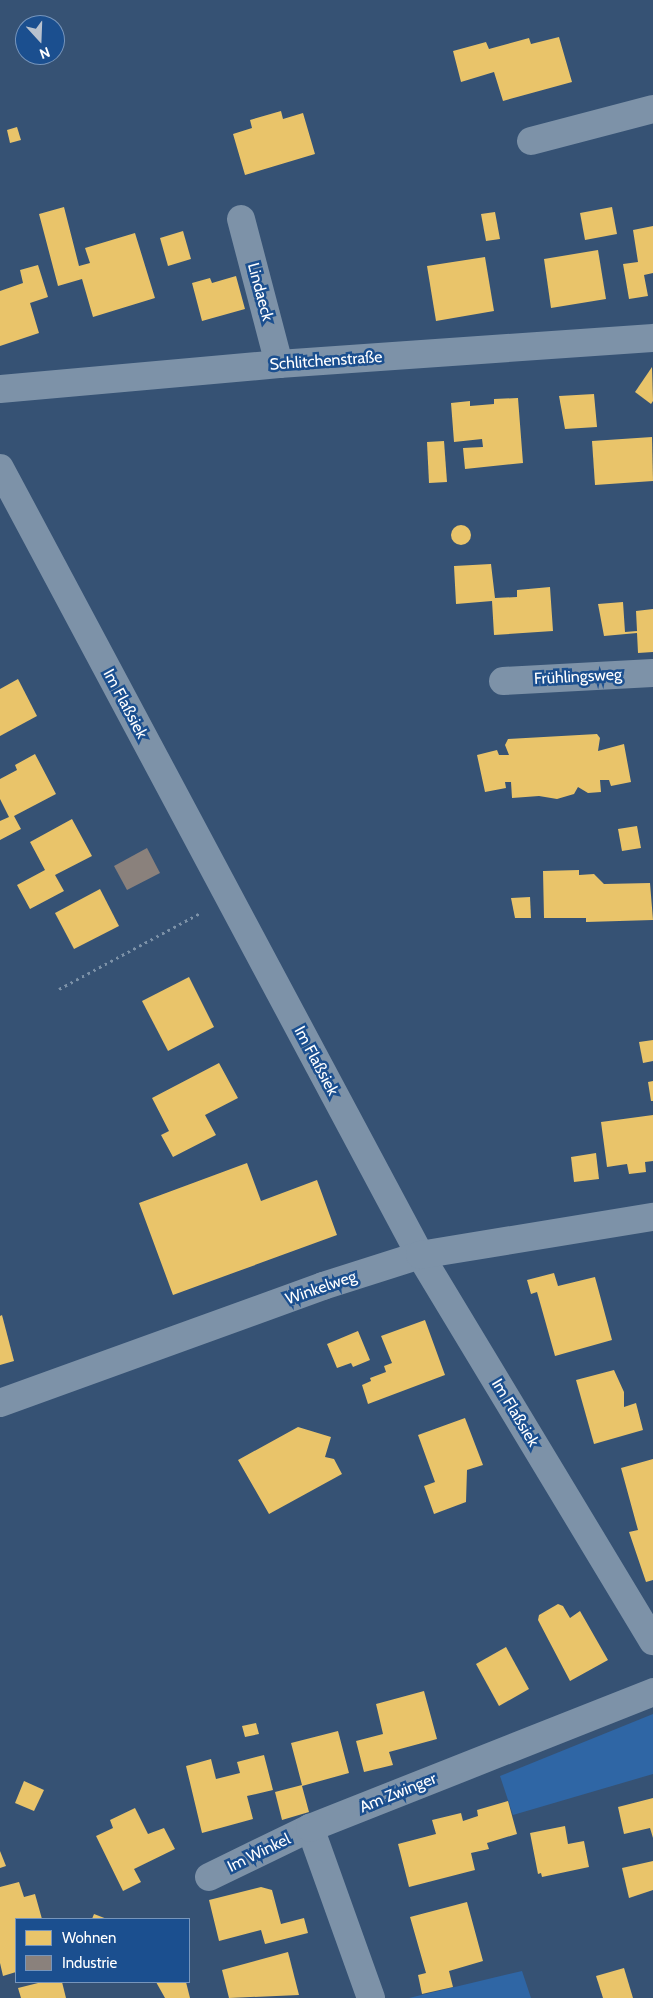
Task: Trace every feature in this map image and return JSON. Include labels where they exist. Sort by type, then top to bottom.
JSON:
[{"type":"street","points":[[531,141],[653,109]]},
{"type":"street","name":"Lindaeck","points":[[241,219],[279,364]]},
{"type":"street","name":"Schlitchenstraße","points":[[0,389],[279,364],[653,338]]},
{"type":"street","name":"Im Flaßsiek","points":[[0,468],[420,1255],[653,1641]]},
{"type":"street","name":"Frühlingsweg","points":[[503,681],[653,673]]},
{"type":"street","name":"Winkelweg","points":[[0,1403],[324,1286],[420,1255],[652,1220]]},
{"type":"street","name":"Am Zwinger","points":[[310,1828],[653,1692]]},
{"type":"street","points":[[310,1828],[371,1998]]},
{"type":"street","name":"Im Winkel","points":[[208,1877],[310,1828]]},
{"type":"path","points":[[59,988],[228,898]]},
{"type":"shaded area","points":[[653,1714],[653,1774],[513,1815],[500,1776]]},
{"type":"shaded area","points":[[522,1971],[531,1998],[409,1998]]},
{"type":"building: Wohnen","points":[[559,37],[572,82],[503,101],[494,72],[461,82],[453,51],[486,42],[489,49],[529,38],[531,44]]},
{"type":"building: Wohnen","points":[[281,111],[283,119],[303,113],[315,154],[245,175],[233,134],[252,128],[250,120]]},
{"type":"building: Wohnen","points":[[17,127],[21,140],[10,143],[7,130]]},
{"type":"building: Wohnen","points":[[64,207],[79,266],[90,263],[85,248],[135,233],[155,298],[93,317],[82,279],[58,286],[39,214]]},
{"type":"building: Wohnen","points":[[612,207],[617,234],[585,240],[580,213]]},
{"type":"building: Wohnen","points":[[495,212],[500,239],[486,241],[481,214]]},
{"type":"building: Wohnen","points":[[653,226],[653,273],[644,275],[648,296],[629,299],[623,264],[638,262],[633,230]]},
{"type":"building: Wohnen","points":[[183,231],[191,259],[168,266],[160,238]]},
{"type":"building: Wohnen","points":[[598,250],[606,299],[551,308],[544,259]]},
{"type":"building: Wohnen","points":[[485,257],[494,311],[436,321],[427,266]]},
{"type":"building: Wohnen","points":[[38,265],[48,297],[30,303],[39,333],[0,346],[0,291],[23,283],[20,270]]},
{"type":"building: Wohnen","points":[[236,276],[245,309],[202,321],[192,283],[210,278],[212,283]]},
{"type":"building: Wohnen","points":[[652,367],[653,401],[651,404],[635,392]]},
{"type":"building: Wohnen","points":[[594,394],[597,427],[565,429],[559,396]]},
{"type":"building: Wohnen","points":[[518,398],[523,463],[465,469],[463,448],[483,447],[482,439],[454,442],[451,403],[470,401],[470,406],[494,404],[494,399]]},
{"type":"building: Wohnen","points":[[652,437],[653,481],[595,485],[592,441]]},
{"type":"building: Wohnen","points":[[444,441],[447,482],[429,483],[427,442]]},
{"type":"building: Wohnen","points":[[461,525],[468,528],[471,535],[468,542],[461,545],[454,542],[451,535],[454,528]]},
{"type":"building: Wohnen","points":[[491,564],[495,598],[517,597],[517,590],[550,587],[553,631],[494,635],[492,601],[456,604],[454,566]]},
{"type":"building: Wohnen","points":[[623,602],[625,632],[637,631],[636,611],[653,609],[653,652],[638,653],[637,633],[604,636],[598,604]]},
{"type":"building: Wohnen","points":[[18,679],[37,716],[0,736],[0,689]]},
{"type":"building: Wohnen","points":[[597,734],[600,738],[598,751],[624,744],[631,782],[611,786],[609,780],[600,780],[601,792],[588,793],[578,787],[574,794],[557,799],[539,796],[512,798],[511,782],[505,782],[506,788],[485,792],[477,755],[497,750],[499,755],[509,755],[505,745],[508,739]]},
{"type":"building: Wohnen","points":[[35,754],[56,794],[14,816],[21,829],[0,840],[0,821],[9,817],[0,799],[0,779],[17,770],[15,765]]},
{"type":"building: Wohnen","points":[[72,819],[92,856],[55,875],[64,891],[30,909],[17,885],[45,870],[30,842]]},
{"type":"building: Wohnen","points":[[637,826],[641,848],[622,851],[618,829]]},
{"type":"building: Wohnen","points":[[579,870],[579,875],[594,874],[604,884],[650,883],[653,920],[586,922],[586,918],[544,918],[543,871]]},
{"type":"building: Wohnen","points":[[100,889],[119,926],[74,949],[55,913]]},
{"type":"building: Wohnen","points":[[530,897],[531,918],[515,918],[511,898]]},
{"type":"building: Wohnen","points":[[189,977],[214,1027],[168,1051],[142,1001]]},
{"type":"building: Wohnen","points":[[653,1040],[653,1061],[643,1063],[639,1042]]},
{"type":"building: Wohnen","points":[[219,1063],[238,1098],[205,1115],[216,1135],[173,1157],[161,1135],[169,1131],[152,1098]]},
{"type":"building: Wohnen","points":[[653,1081],[653,1101],[651,1101],[648,1082]]},
{"type":"building: Wohnen","points":[[653,1115],[653,1161],[645,1162],[646,1172],[629,1174],[627,1164],[607,1167],[601,1122]]},
{"type":"building: Wohnen","points":[[596,1153],[599,1179],[574,1182],[571,1157]]},
{"type":"building: Wohnen","points":[[247,1163],[261,1201],[317,1180],[337,1235],[173,1295],[139,1203]]},
{"type":"building: Wohnen","points":[[554,1273],[558,1286],[595,1277],[612,1340],[555,1356],[537,1292],[531,1294],[527,1280]]},
{"type":"building: Wohnen","points":[[2,1315],[14,1361],[0,1365],[0,1316]]},
{"type":"building: Wohnen","points":[[425,1320],[445,1375],[368,1404],[362,1385],[371,1381],[370,1378],[386,1372],[384,1366],[392,1363],[381,1336]]},
{"type":"building: Wohnen","points":[[358,1331],[370,1360],[353,1367],[351,1363],[337,1368],[327,1344]]},
{"type":"building: Wohnen","points":[[614,1370],[624,1392],[624,1407],[636,1403],[643,1430],[594,1444],[576,1380]]},
{"type":"building: Wohnen","points":[[465,1418],[483,1465],[467,1470],[466,1502],[434,1514],[424,1486],[435,1482],[418,1435]]},
{"type":"building: Wohnen","points":[[298,1427],[331,1437],[325,1457],[334,1459],[342,1474],[269,1514],[238,1460]]},
{"type":"building: Wohnen","points":[[653,1459],[653,1580],[646,1582],[629,1532],[638,1530],[621,1468]]},
{"type":"building: Wohnen","points":[[558,1604],[563,1606],[570,1618],[580,1611],[608,1660],[570,1681],[538,1620],[539,1615]]},
{"type":"building: Wohnen","points":[[506,1647],[529,1689],[499,1706],[476,1664]]},
{"type":"building: Wohnen","points":[[424,1691],[437,1739],[389,1752],[393,1765],[364,1772],[356,1741],[383,1734],[376,1704]]},
{"type":"building: Wohnen","points":[[256,1723],[259,1734],[245,1737],[242,1726]]},
{"type":"building: Wohnen","points":[[338,1731],[349,1773],[302,1786],[309,1812],[282,1820],[275,1792],[302,1785],[291,1743]]},
{"type":"building: Wohnen","points":[[264,1755],[273,1790],[247,1796],[253,1819],[202,1833],[186,1766],[211,1759],[216,1779],[240,1773],[237,1762]]},
{"type":"building: Wohnen","points":[[24,1781],[44,1790],[34,1811],[15,1803]]},
{"type":"building: Wohnen","points":[[653,1798],[653,1838],[650,1828],[624,1834],[618,1807]]},
{"type":"building: Wohnen","points":[[508,1801],[517,1834],[487,1843],[489,1849],[471,1853],[475,1870],[409,1887],[398,1844],[436,1834],[432,1820],[461,1813],[463,1821],[478,1816],[477,1810]]},
{"type":"building: Wohnen","points":[[135,1808],[148,1834],[164,1828],[175,1849],[134,1869],[141,1882],[123,1891],[96,1836],[113,1828],[110,1820]]},
{"type":"building: Wohnen","points":[[565,1826],[568,1844],[584,1841],[589,1867],[542,1877],[541,1873],[538,1874],[530,1833]]},
{"type":"building: Wohnen","points":[[0,1851],[6,1866],[0,1868]]},
{"type":"building: Wohnen","points":[[653,1861],[653,1890],[629,1898],[622,1868]]},
{"type":"building: Wohnen","points":[[19,1882],[24,1897],[35,1894],[42,1918],[15,1918],[15,1972],[3,1976],[0,1963],[0,1887]]},
{"type":"building: Wohnen","points":[[261,1887],[272,1890],[281,1924],[304,1918],[308,1933],[265,1944],[261,1930],[219,1941],[209,1900]]},
{"type":"building: Wohnen","points":[[467,1902],[483,1961],[449,1971],[453,1987],[422,1994],[418,1975],[426,1973],[410,1917]]},
{"type":"building: Wohnen","points":[[94,1914],[104,1918],[92,1918]]},
{"type":"building: Wohnen","points":[[288,1952],[299,1995],[229,1998],[222,1970]]},
{"type":"building: Wohnen","points":[[624,1968],[633,1998],[603,1998],[596,1976]]},
{"type":"building: Wohnen","points":[[38,1983],[62,1983],[66,1998],[21,1998],[18,1988]]},
{"type":"building: Wohnen","points":[[157,1983],[186,1983],[190,1998],[165,1998]]},
{"type":"building: Industrie","points":[[147,848],[160,873],[127,890],[114,866]]}]
